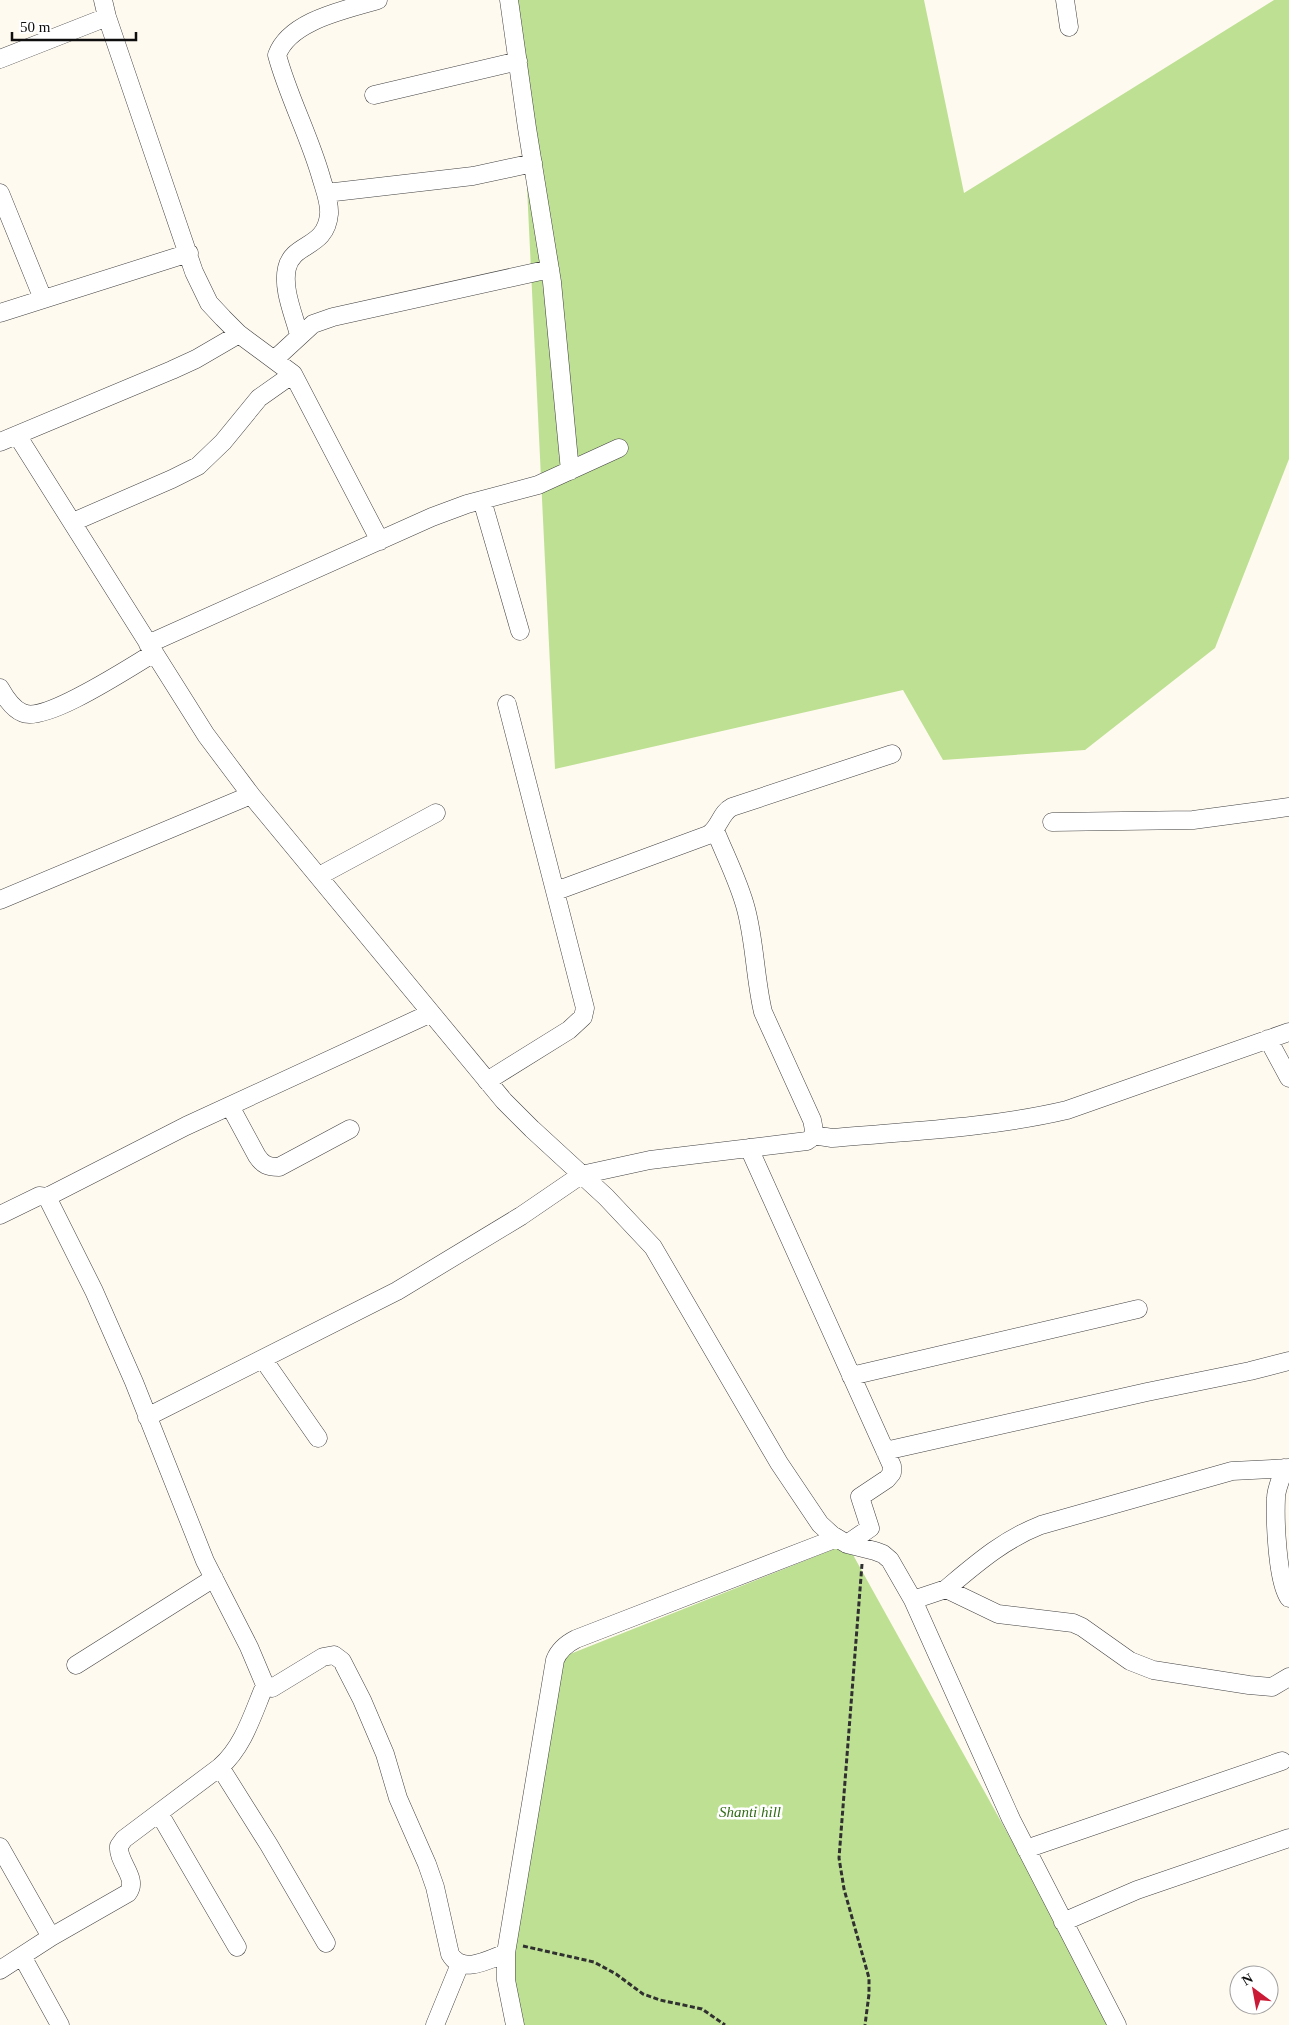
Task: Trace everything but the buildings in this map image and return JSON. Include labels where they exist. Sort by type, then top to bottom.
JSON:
[{"type":"street","points":[[300,335],[286,282],[287,267],[294,255],[321,237],[327,224],[329,212],[326,193],[317,164],[277,55],[281,45],[292,33],[310,23],[378,0]]},
{"type":"street","points":[[509,0],[550,269],[570,471]]},
{"type":"street","points":[[1065,0],[1069,27]]},
{"type":"street","points":[[0,59],[105,8],[194,272],[209,303],[239,334],[293,374],[380,541]]},
{"type":"street","points":[[374,95],[518,61]]},
{"type":"street","points":[[326,193],[473,176],[533,163]]},
{"type":"street","points":[[0,193],[43,299]]},
{"type":"street","points":[[0,313],[189,253]]},
{"type":"street","points":[[275,360],[313,324],[333,317],[550,269]]},
{"type":"street","points":[[0,442],[172,370],[196,359],[239,334]]},
{"type":"street","points":[[74,522],[198,466],[223,442],[259,398],[293,374]]},
{"type":"street","points":[[17,434],[206,735],[250,794],[488,1081],[532,1129],[606,1197],[653,1247],[779,1463],[820,1524],[849,1544],[882,1554],[890,1560],[913,1600],[1026,1849],[1117,2025]]},
{"type":"street","points":[[0,688],[23,714],[34,715],[47,712],[64,705],[151,648],[432,517],[482,500],[526,489],[620,448]]},
{"type":"street","points":[[482,500],[520,631]]},
{"type":"street","points":[[488,1081],[569,1030],[583,1017],[585,1008],[584,998],[507,704]]},
{"type":"street","points":[[556,891],[703,838],[715,830],[725,812],[732,807],[892,754]]},
{"type":"street","points":[[0,900],[250,794]]},
{"type":"street","points":[[1052,822],[1193,820],[1289,807]]},
{"type":"street","points":[[319,876],[436,813]]},
{"type":"street","points":[[147,1417],[397,1292],[521,1216],[581,1175],[650,1160],[806,1141],[813,1135],[812,1120],[763,1012],[746,906],[715,830]]},
{"type":"street","points":[[0,1215],[39,1196],[47,1197],[186,1126],[432,1013]]},
{"type":"street","points":[[813,1135],[832,1138],[995,1123],[1040,1116],[1067,1110],[1289,1032]]},
{"type":"street","points":[[1268,1039],[1289,1078]]},
{"type":"street","points":[[230,1106],[257,1156],[262,1163],[269,1167],[279,1166],[350,1128]]},
{"type":"street","points":[[514,2025],[506,1980],[507,1948],[555,1660],[562,1648],[576,1639],[849,1544],[870,1528],[860,1497],[888,1479],[892,1473],[892,1466],[749,1148]]},
{"type":"street","points":[[47,1197],[94,1291],[134,1382],[214,1578],[249,1647],[265,1685],[272,1688],[323,1657],[334,1655],[342,1661],[362,1700],[385,1754],[398,1798],[427,1864],[435,1888],[450,1954],[454,1961],[460,1964],[474,1964],[507,1948]]},
{"type":"street","points":[[851,1376],[1138,1309]]},
{"type":"street","points":[[264,1358],[318,1438]]},
{"type":"street","points":[[885,1451],[1289,1361]]},
{"type":"street","points":[[913,1600],[946,1589],[1001,1544],[1018,1534],[1041,1525],[1232,1471],[1287,1468],[1276,1496],[1278,1556],[1285,1592],[1289,1598]]},
{"type":"street","points":[[76,1665],[214,1578]]},
{"type":"street","points":[[946,1589],[998,1614],[1073,1623],[1082,1627],[1130,1661],[1153,1670],[1272,1687],[1289,1677]]},
{"type":"street","points":[[0,1970],[51,1937],[131,1890],[131,1880],[119,1854],[118,1846],[124,1839],[220,1767],[233,1754],[240,1744],[265,1685]]},
{"type":"street","points":[[1026,1849],[1282,1761]]},
{"type":"street","points":[[220,1767],[269,1845],[326,1943]]},
{"type":"street","points":[[159,1813],[237,1947]]},
{"type":"street","points":[[1063,1922],[1137,1890],[1289,1838]]},
{"type":"street","points":[[0,1847],[51,1937]]},
{"type":"street","points":[[22,1956],[60,2025]]},
{"type":"street","points":[[435,2025],[460,1964]]},
{"type":"path","points":[[849,1544],[839,1858],[844,1889],[869,1978],[865,2025]]},
{"type":"path","points":[[507,1948],[594,1962],[616,1974],[644,1994],[660,2000],[702,2009],[725,2025]]},
{"type":"green space","points":[[518,0],[924,0],[964,193],[1274,0],[1289,0],[1289,459],[1215,648],[1085,750],[943,760],[903,690],[555,769]]},
{"type":"green space","name":"Shanti hill","points":[[847,1544],[1114,2025],[514,2025],[507,1943],[555,1660]]}]
